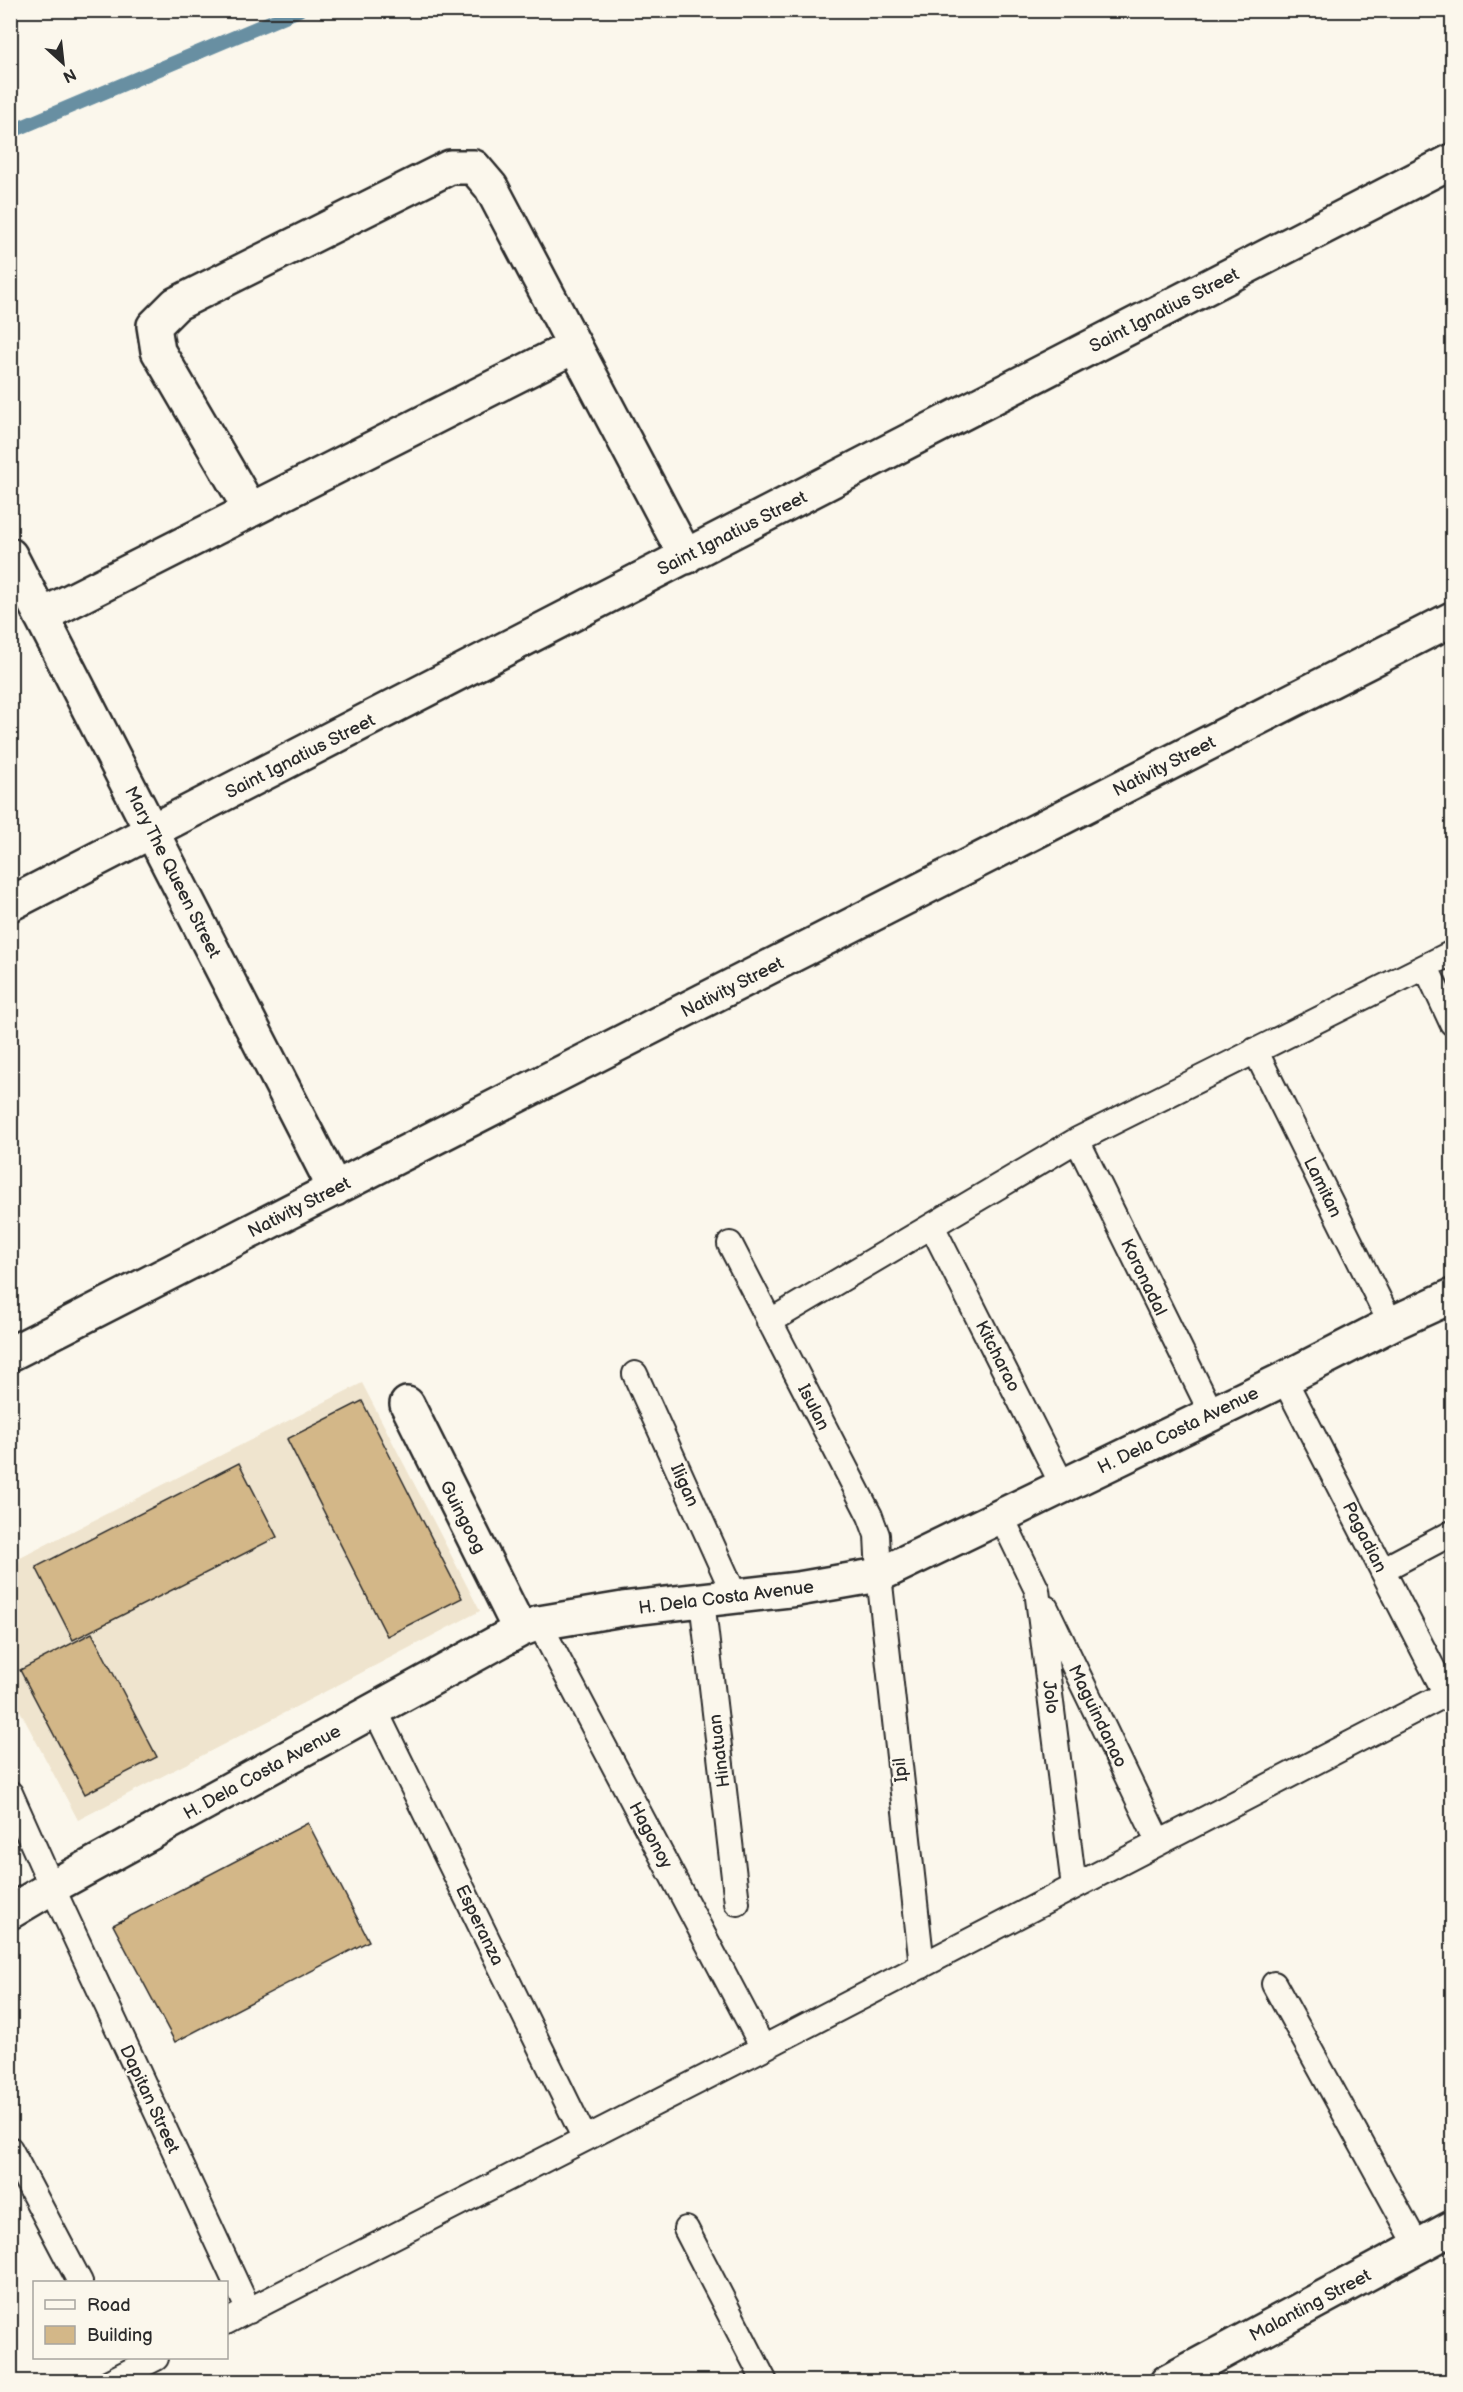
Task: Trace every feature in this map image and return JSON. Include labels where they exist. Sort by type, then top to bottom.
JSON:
[{"type":"street","name":"Saint Ignatius Street","points":[[10,904],[1452,162]]},
{"type":"street","points":[[249,509],[158,351],[154,326],[176,304],[450,167],[474,167],[491,187],[686,557]]},
{"type":"street","points":[[41,616],[574,346]]},
{"type":"street","name":"Mary The Queen Street","points":[[10,555],[335,1189]]},
{"type":"street","name":"Nativity Street","points":[[10,1354],[1452,619]]},
{"type":"street","name":"H. Dela Costa Avenue","points":[[10,1912],[530,1626],[623,1609],[798,1589],[879,1575],[1452,1296]]},
{"type":"street","name":"Guingoog","points":[[407,1404],[530,1626]]},
{"type":"street","name":"Malanting Street","points":[[1167,2382],[1452,2228]]},
{"type":"lane","points":[[770,1322],[1077,1140],[1452,953]]},
{"type":"lane","points":[[1426,967],[1452,1023]]},
{"type":"lane","name":"Lamitan","points":[[1255,1050],[1391,1324]]},
{"type":"lane","name":"Koronadal","points":[[1077,1140],[1212,1414]]},
{"type":"lane","name":"Kitcharao","points":[[932,1227],[1063,1486]]},
{"type":"lane","name":"Isulan","points":[[730,1244],[870,1516],[877,1535],[879,1575]]},
{"type":"lane","name":"Iligan","points":[[635,1374],[735,1596]]},
{"type":"lane","name":"Pagadian","points":[[1284,1379],[1382,1570],[1449,1693]]},
{"type":"lane","name":"Jolo","points":[[1001,1516],[1037,1590],[1074,1887]]},
{"type":"lane","points":[[1382,1570],[1452,1533]]},
{"type":"lane","name":"Ipil","points":[[879,1575],[922,1966]]},
{"type":"lane","name":"Maguindanao","points":[[1037,1590],[1159,1842]]},
{"type":"lane","name":"Hinatuan","points":[[702,1600],[737,1903]]},
{"type":"lane","name":"Hagonoy","points":[[530,1626],[763,2048]]},
{"type":"lane","points":[[228,2321],[763,2048],[1449,1693]]},
{"type":"lane","name":"Esperanza","points":[[375,1710],[585,2139]]},
{"type":"lane","name":"Dapitan Street","points":[[10,1793],[249,2311]]},
{"type":"lane","points":[[1274,1984],[1418,2247]]},
{"type":"lane","points":[[10,2149],[79,2281]]},
{"type":"lane","points":[[686,2229],[765,2382]]},
{"type":"lane","points":[[119,2370],[153,2359]]},
{"type":"shaded area","points":[[362,1383],[480,1611],[78,1820],[11,1694],[11,1602],[20,1558]]},
{"type":"building","points":[[362,1401],[462,1598],[387,1636],[287,1439]]},
{"type":"building","points":[[239,1463],[277,1537],[73,1640],[36,1567]]},
{"type":"building","points":[[92,1633],[157,1757],[85,1794],[20,1670]]},
{"type":"building","points":[[308,1823],[369,1941],[175,2042],[113,1925]]},
{"type":"waterway","points":[[10,132],[299,10]]}]
